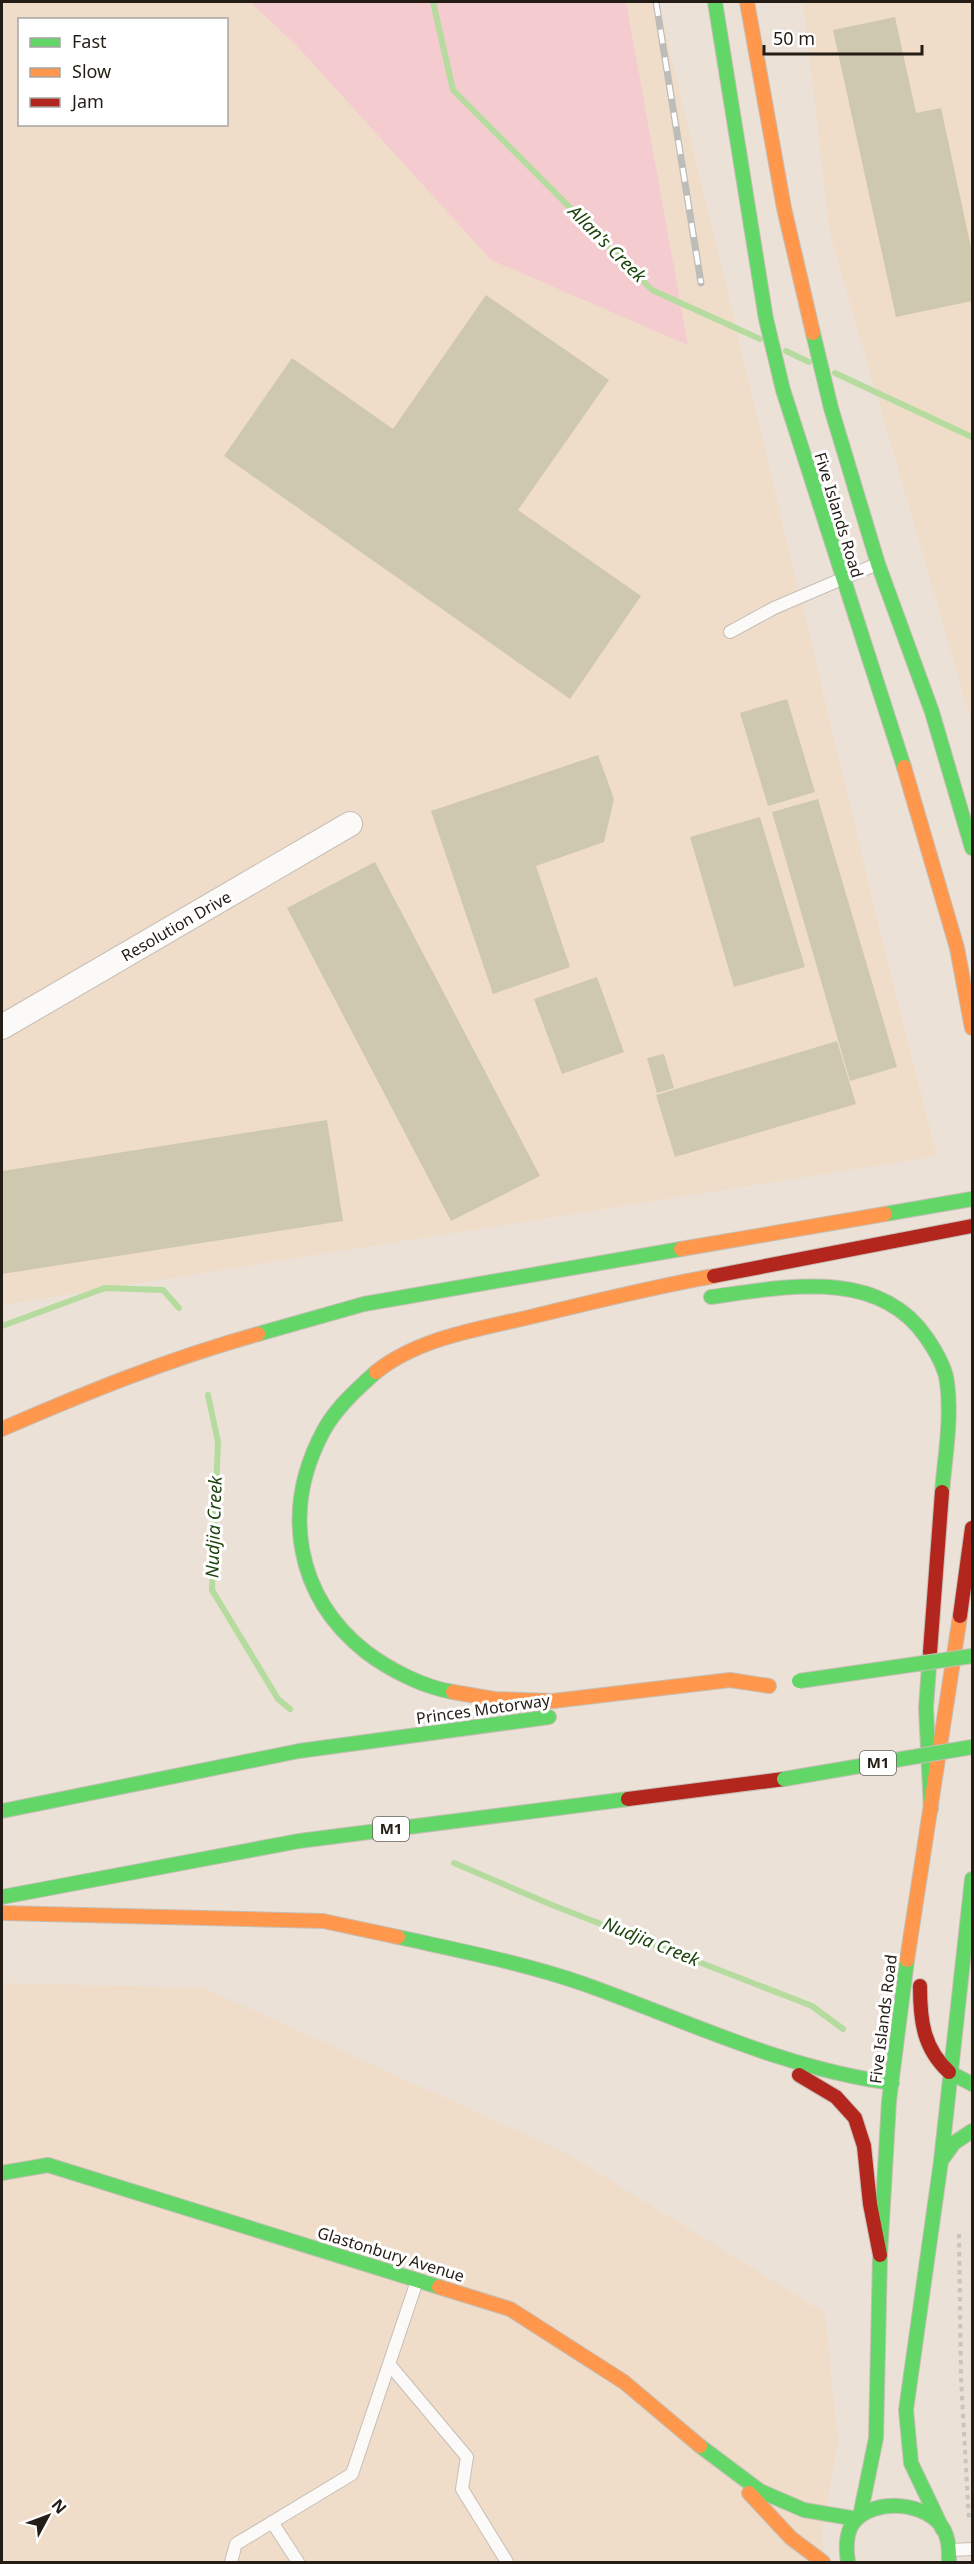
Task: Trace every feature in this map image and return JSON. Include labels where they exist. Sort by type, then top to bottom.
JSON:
[{"type":"main road","name":"Five Islands Road","points":[[715,2],[766,320],[783,390],[925,833],[957,948],[972,1028]]},
{"type":"main road","name":"Five Islands Road","points":[[747,2],[784,208],[812,336],[831,408],[878,564],[932,712],[972,848]]},
{"type":"main road","points":[[2,1429],[106,1383],[184,1355],[354,1307],[972,1199]]},
{"type":"main road","points":[[784,1684],[730,1680],[553,1701],[494,1699],[445,1691],[384,1666],[345,1635],[319,1599],[302,1558],[300,1508],[310,1461],[325,1428],[354,1392],[378,1370],[415,1349],[463,1333],[644,1289],[972,1226]]},
{"type":"main road","points":[[693,1299],[791,1290],[843,1289],[877,1296],[901,1310],[937,1355],[946,1381],[948,1419],[926,1708],[931,1809]]},
{"type":"main road","points":[[582,1305],[626,1308]]},
{"type":"main road","name":"Five Islands Road","points":[[848,2562],[848,2540],[858,2518],[876,2438],[880,2255],[892,2083],[920,1873],[972,1528]]},
{"type":"main road","points":[[593,1711],[972,1656]]},
{"type":"main road","name":"Princes Motorway","points":[[2,1811],[299,1751],[557,1716]]},
{"type":"main road","name":"M1","points":[[2,1898],[299,1841],[784,1779],[972,1747]]},
{"type":"main road","points":[[920,1873],[920,2019],[924,2041],[931,2062],[972,2084]]},
{"type":"main road","points":[[949,2559],[943,2530],[911,2463],[906,2428],[911,2369],[941,2161],[972,1879]]},
{"type":"main road","points":[[2,1913],[323,1921],[505,1960],[583,1984],[736,2043],[854,2078],[892,2083],[907,2078]]},
{"type":"main road","points":[[931,2062],[941,2030],[966,1920]]},
{"type":"main road","points":[[736,2043],[830,2091],[856,2117],[865,2144],[871,2209],[880,2255]]},
{"type":"main road","points":[[941,2161],[954,2143],[972,2132]]},
{"type":"main road","name":"Glastonbury Avenue","points":[[2,2173],[48,2165],[510,2308],[624,2382],[728,2469],[760,2491],[814,2513],[858,2518]]},
{"type":"main road","name":"Glastonbury Avenue","points":[[728,2469],[782,2529],[823,2562]]},
{"type":"main road","points":[[858,2518],[882,2508],[908,2507],[930,2516],[943,2530]]},
{"type":"street","name":"Resolution Drive","points":[[2,1027],[350,824]]},
{"type":"lane","points":[[730,632],[774,608],[878,564]]},
{"type":"lane","points":[[231,2562],[236,2544],[352,2474],[418,2280]]},
{"type":"lane","points":[[389,2364],[467,2457],[462,2489],[507,2562]]},
{"type":"lane","points":[[273,2522],[298,2562]]},
{"type":"lane","points":[[949,2559],[972,2549]]},
{"type":"path","points":[[959,2227],[961,2379],[972,2549]]},
{"type":"shaded area","points":[[2,2],[658,2],[878,922],[937,1156],[2,1305]]},
{"type":"shaded area","points":[[250,2],[626,2],[688,345],[491,260],[296,45]]},
{"type":"shaded area","points":[[803,2],[972,2],[972,724],[830,234]]},
{"type":"shaded area","points":[[2,1983],[204,1988],[566,2153],[825,2313],[838,2441],[821,2539],[827,2562],[2,2562]]},
{"type":"building","points":[[895,17],[916,113],[941,108],[972,252],[972,301],[896,317],[833,30]]},
{"type":"building","points":[[486,295],[609,380],[518,510],[641,596],[570,699],[224,456],[292,358],[393,429]]},
{"type":"building","points":[[787,699],[815,792],[768,806],[740,713]]},
{"type":"building","points":[[598,755],[614,799],[604,842],[536,866],[570,967],[493,994],[431,811]]},
{"type":"building","points":[[818,799],[897,1067],[850,1081],[772,812]]},
{"type":"building","points":[[760,817],[805,967],[734,987],[690,837]]},
{"type":"building","points":[[375,862],[540,1176],[451,1221],[287,908]]},
{"type":"building","points":[[597,977],[624,1052],[562,1074],[534,999]]},
{"type":"building","points":[[837,1041],[856,1104],[675,1157],[656,1095]]},
{"type":"building","points":[[664,1054],[674,1088],[657,1093],[647,1058]]},
{"type":"building","points":[[327,1120],[343,1221],[2,1274],[2,1171]]},
{"type":"waterway","name":"Allan's Creek","points":[[433,2],[453,90],[652,290],[760,339]]},
{"type":"waterway","name":"Allan's Creek","points":[[786,351],[809,362]]},
{"type":"waterway","name":"Allan's Creek","points":[[835,373],[972,437]]},
{"type":"waterway","name":"Nudjia Creek","points":[[2,1326],[105,1288],[163,1290],[179,1308]]},
{"type":"waterway","name":"Nudjia Creek","points":[[208,1395],[218,1442],[212,1590],[278,1699],[290,1709]]},
{"type":"waterway","name":"Nudjia Creek","points":[[454,1863],[552,1905],[812,2006],[843,2029]]},
{"type":"railway","points":[[656,2],[701,283]]},
{"type":"traffic: fast","points":[[715,2],[766,319],[783,390],[904,767]]},
{"type":"traffic: fast","points":[[813,333],[831,408],[878,564],[932,712],[972,848]]},
{"type":"traffic: fast","points":[[885,1214],[972,1199]]},
{"type":"traffic: fast","points":[[258,1334],[364,1304],[681,1249]]},
{"type":"traffic: fast","points":[[711,1297],[769,1289],[828,1287],[856,1291],[882,1300],[906,1315],[926,1337],[939,1358],[946,1376],[948,1423],[942,1492]]},
{"type":"traffic: fast","points":[[376,1372],[335,1414],[324,1430],[311,1460],[302,1490],[300,1520],[302,1550],[310,1578],[323,1605],[342,1630],[366,1652],[396,1671],[419,1682],[453,1692]]},
{"type":"traffic: fast","points":[[930,1652],[926,1708],[931,1809]]},
{"type":"traffic: fast","points":[[799,1681],[972,1656]]},
{"type":"traffic: fast","points":[[2,1811],[299,1751],[549,1717]]},
{"type":"traffic: fast","points":[[784,1779],[972,1747]]},
{"type":"traffic: fast","points":[[2,1897],[299,1841],[628,1799]]},
{"type":"traffic: fast","points":[[943,2530],[911,2463],[906,2410],[941,2161],[972,1879]]},
{"type":"traffic: fast","points":[[398,1937],[538,1970],[584,1984],[774,2055],[813,2067],[892,2083]]},
{"type":"traffic: fast","points":[[860,2516],[876,2438],[880,2255],[889,2101],[907,1960]]},
{"type":"traffic: fast","points":[[949,2072],[972,2084]]},
{"type":"traffic: fast","points":[[941,2161],[954,2143],[972,2131]]},
{"type":"traffic: fast","points":[[2,2173],[48,2165],[439,2287]]},
{"type":"traffic: fast","points":[[700,2446],[760,2491],[804,2510],[857,2519]]},
{"type":"traffic: fast","points":[[848,2562],[847,2541],[854,2522],[863,2514],[887,2506],[914,2509],[926,2513],[937,2521],[947,2538],[949,2562]]},
{"type":"traffic: slow","points":[[747,2],[784,208],[813,333]]},
{"type":"traffic: slow","points":[[904,767],[957,948],[972,1028]]},
{"type":"traffic: slow","points":[[681,1249],[885,1214]]},
{"type":"traffic: slow","points":[[376,1372],[411,1351],[450,1336],[622,1295],[714,1276]]},
{"type":"traffic: slow","points":[[2,1429],[128,1377],[258,1334]]},
{"type":"traffic: slow","points":[[907,1960],[960,1616]]},
{"type":"traffic: slow","points":[[453,1692],[494,1699],[553,1701],[730,1680],[769,1686]]},
{"type":"traffic: slow","points":[[2,1913],[323,1921],[398,1937]]},
{"type":"traffic: slow","points":[[439,2287],[510,2309],[624,2382],[700,2446]]},
{"type":"traffic: slow","points":[[749,2493],[791,2538],[823,2562]]},
{"type":"traffic: jam","points":[[714,1276],[972,1226]]},
{"type":"traffic: jam","points":[[930,1652],[942,1492]]},
{"type":"traffic: jam","points":[[960,1616],[972,1528]]},
{"type":"traffic: jam","points":[[628,1799],[784,1779]]},
{"type":"traffic: jam","points":[[920,1986],[922,2022],[928,2043],[940,2063],[949,2072]]},
{"type":"traffic: jam","points":[[799,2075],[836,2097],[855,2118],[864,2146],[870,2204],[880,2255]]}]
